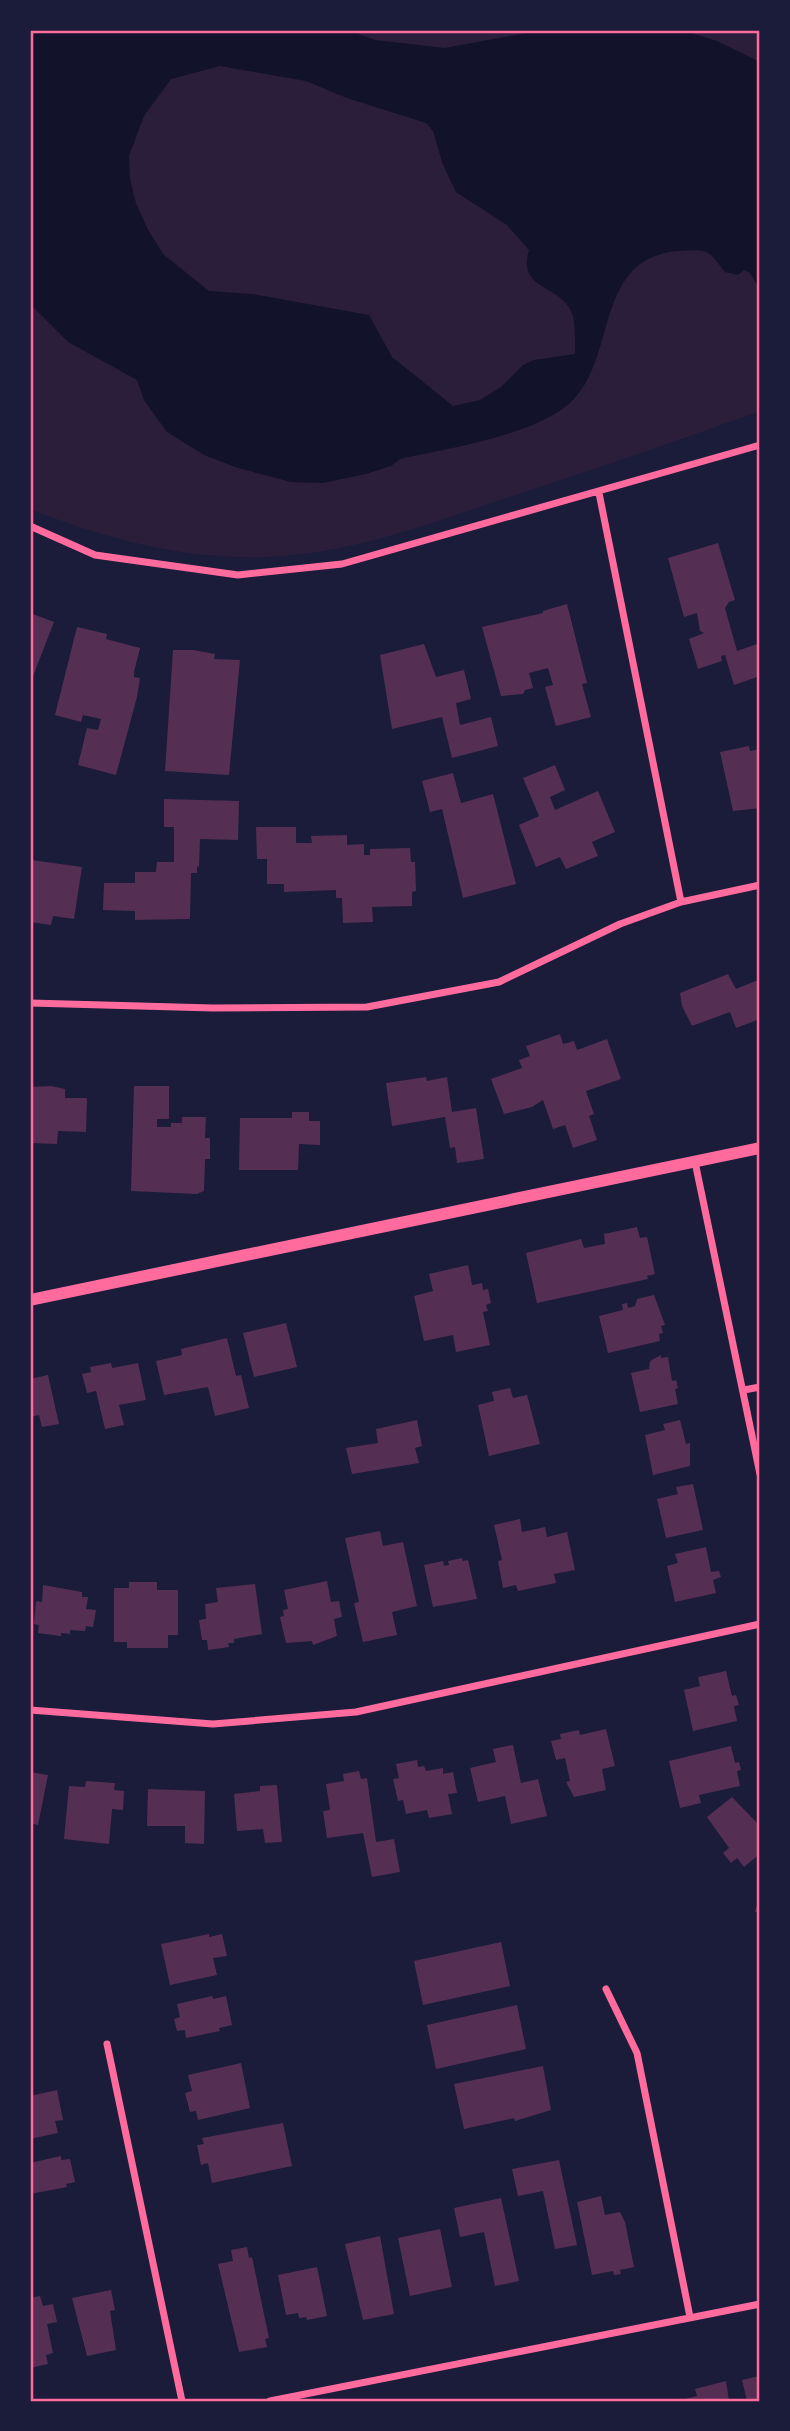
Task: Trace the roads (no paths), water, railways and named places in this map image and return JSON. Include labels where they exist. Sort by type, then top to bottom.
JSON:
[{"type":"street","points":[[30,526],[95,555],[238,575],[342,564],[760,445]]},
{"type":"street","points":[[599,493],[681,902]]},
{"type":"street","points":[[30,1003],[213,1009],[367,1007],[499,982],[620,925],[681,902],[760,885]]},
{"type":"street","points":[[30,1300],[760,1148]]},
{"type":"street","points":[[695,1162],[760,1474]]},
{"type":"street","points":[[744,1390],[760,1387]]},
{"type":"street","points":[[30,1710],[213,1724],[356,1712],[760,1624]]},
{"type":"street","points":[[606,1989],[637,2053],[690,2317]]},
{"type":"street","points":[[107,2044],[182,2401]]},
{"type":"street","points":[[270,2401],[760,2304]]}]
